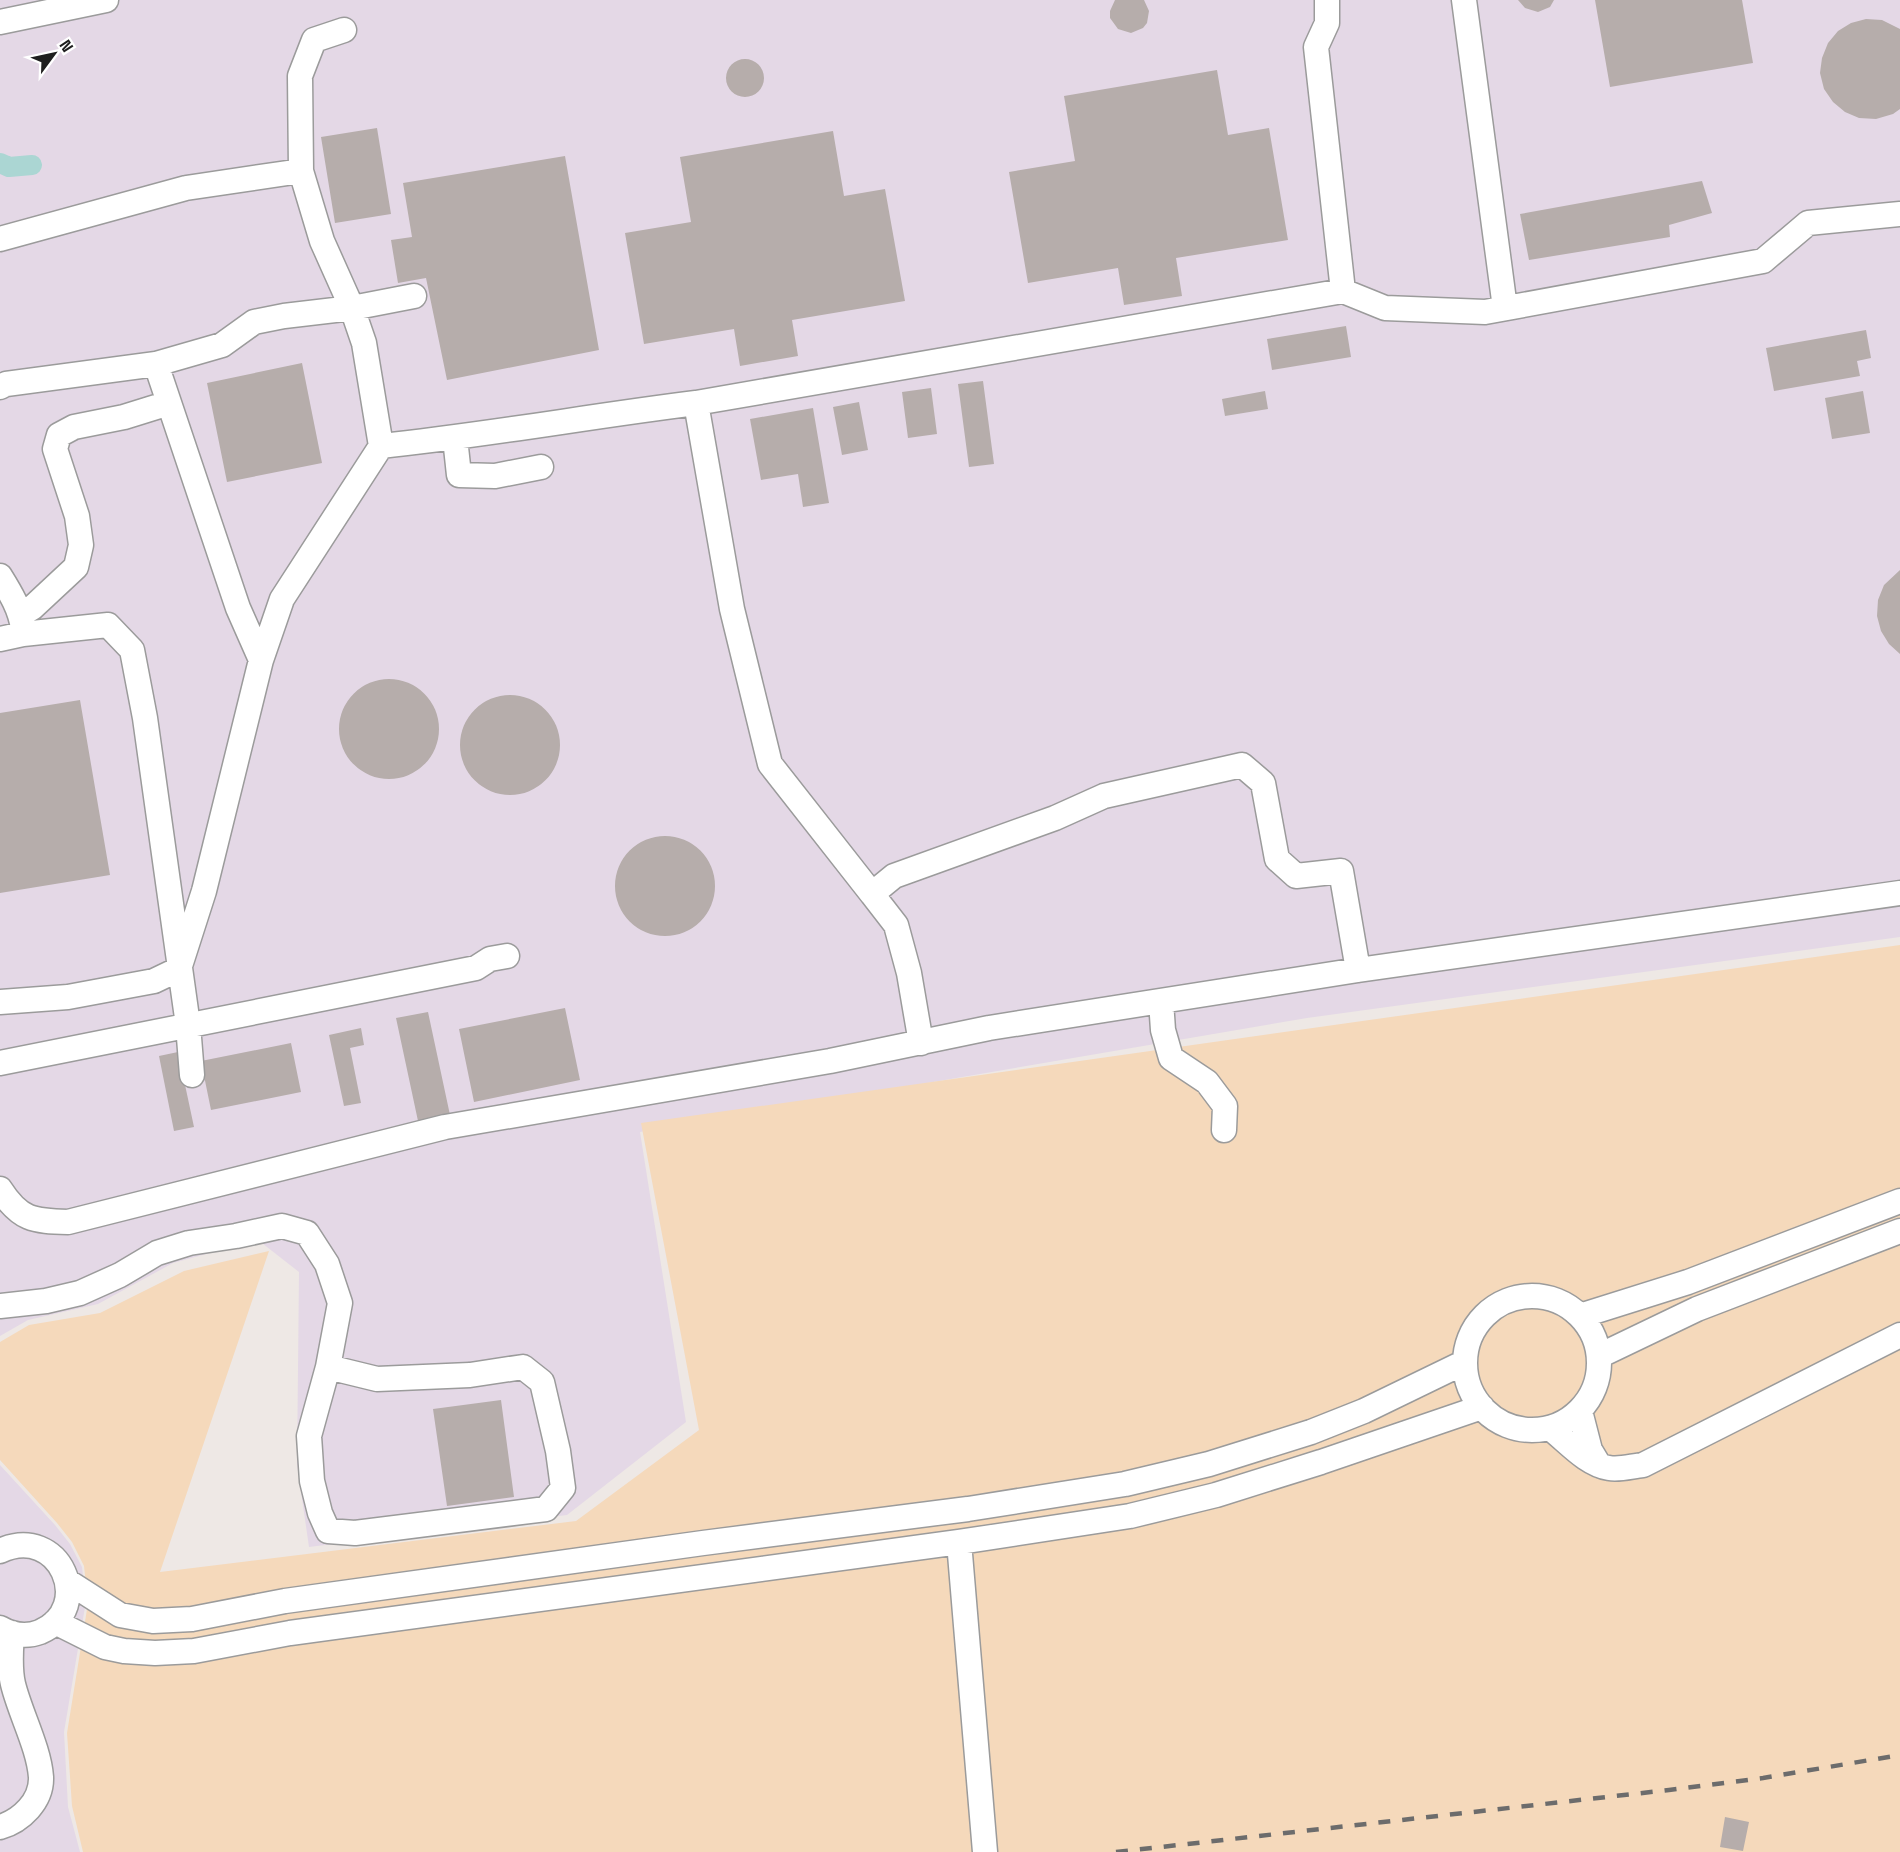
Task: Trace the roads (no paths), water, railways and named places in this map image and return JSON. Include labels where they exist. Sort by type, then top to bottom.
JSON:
[{"type":"street","points":[[6,21],[106,0]]},
{"type":"street","points":[[1327,0],[1327,23],[1316,47],[1343,291]]},
{"type":"street","points":[[1464,0],[1505,308]]},
{"type":"street","points":[[0,1002],[68,997],[154,981],[179,969],[200,904],[261,660],[282,599],[381,446],[364,344],[352,308],[336,277],[322,241],[301,171],[300,76],[314,40],[344,30]]},
{"type":"street","points":[[0,239],[186,188],[301,171]]},
{"type":"street","points":[[381,446],[455,438],[696,403],[1343,291],[1385,308],[1485,312],[1763,261],[1808,223],[1900,214]]},
{"type":"street","points":[[0,387],[6,384],[156,364],[222,345],[254,322],[352,308],[414,296]]},
{"type":"street","points":[[156,364],[238,608],[261,660]]},
{"type":"street","points":[[0,639],[22,625],[32,608],[76,567],[81,546],[77,516],[56,449],[59,435],[74,427],[124,417],[169,403]]},
{"type":"street","points":[[696,403],[732,609],[770,764],[896,925],[909,973],[921,1043]]},
{"type":"street","points":[[455,438],[459,475],[495,476],[542,467]]},
{"type":"street","points":[[0,576],[10,591],[22,625]]},
{"type":"street","points":[[22,625],[108,625],[132,650],[145,718],[188,1025],[192,1075]]},
{"type":"street","points":[[872,894],[894,876],[1054,818],[1104,796],[1242,765],[1263,783],[1277,858],[1296,876],[1341,871],[1358,970]]},
{"type":"street","points":[[0,1189],[12,1208],[38,1221],[68,1222],[445,1127],[830,1061],[989,1028],[1358,970],[1900,893]]},
{"type":"street","points":[[170,898],[200,904]]},
{"type":"street","points":[[0,1063],[476,968],[490,959],[507,956]]},
{"type":"street","points":[[1161,1001],[1162,1030],[1172,1058],[1208,1082],[1225,1106],[1224,1130]]},
{"type":"street","points":[[1580,1316],[1689,1282],[1900,1201]]},
{"type":"street","points":[[0,1306],[46,1301],[80,1293],[120,1275],[157,1253],[189,1243],[282,1226],[307,1233],[327,1264],[340,1303],[328,1367],[309,1436],[312,1481],[320,1513],[328,1531],[355,1533],[546,1509],[563,1488],[558,1451],[542,1382],[523,1367],[470,1375],[377,1379],[328,1367]]},
{"type":"street","points":[[1599,1356],[1697,1309],[1900,1231]]},
{"type":"street","points":[[1520,1297],[1546,1297],[1564,1304],[1580,1316],[1593,1335],[1599,1356],[1597,1380],[1580,1411],[1560,1424],[1540,1430],[1518,1429],[1498,1421],[1482,1407],[1469,1386],[1465,1362],[1466,1349],[1477,1325],[1490,1311],[1507,1300],[1520,1297]]},
{"type":"street","points":[[1550,1428],[1580,1453],[1599,1465],[1612,1469],[1643,1465],[1900,1335]]},
{"type":"street","points":[[67,1581],[120,1615],[153,1621],[192,1619],[285,1601],[968,1509],[1125,1484],[1209,1464],[1311,1432],[1465,1362]]},
{"type":"street","points":[[55,1622],[105,1647],[114,1649],[155,1653],[194,1651],[290,1633],[959,1542],[1130,1516],[1216,1496],[1482,1407]]},
{"type":"street","points":[[1580,1411],[1590,1450],[1599,1465]]},
{"type":"street","points":[[959,1542],[985,1852]]},
{"type":"street","points":[[0,1550],[14,1545],[29,1545],[42,1549],[58,1562],[67,1581],[68,1596],[55,1622],[37,1633],[26,1635],[6,1631],[13,1683],[37,1758],[41,1778],[35,1799],[30,1807],[16,1821],[0,1827]]},
{"type":"waterway","points":[[0,163],[9,167],[32,165]]},
{"type":"railway","points":[[1116,1852],[1669,1790],[1763,1778],[1900,1755]]}]
